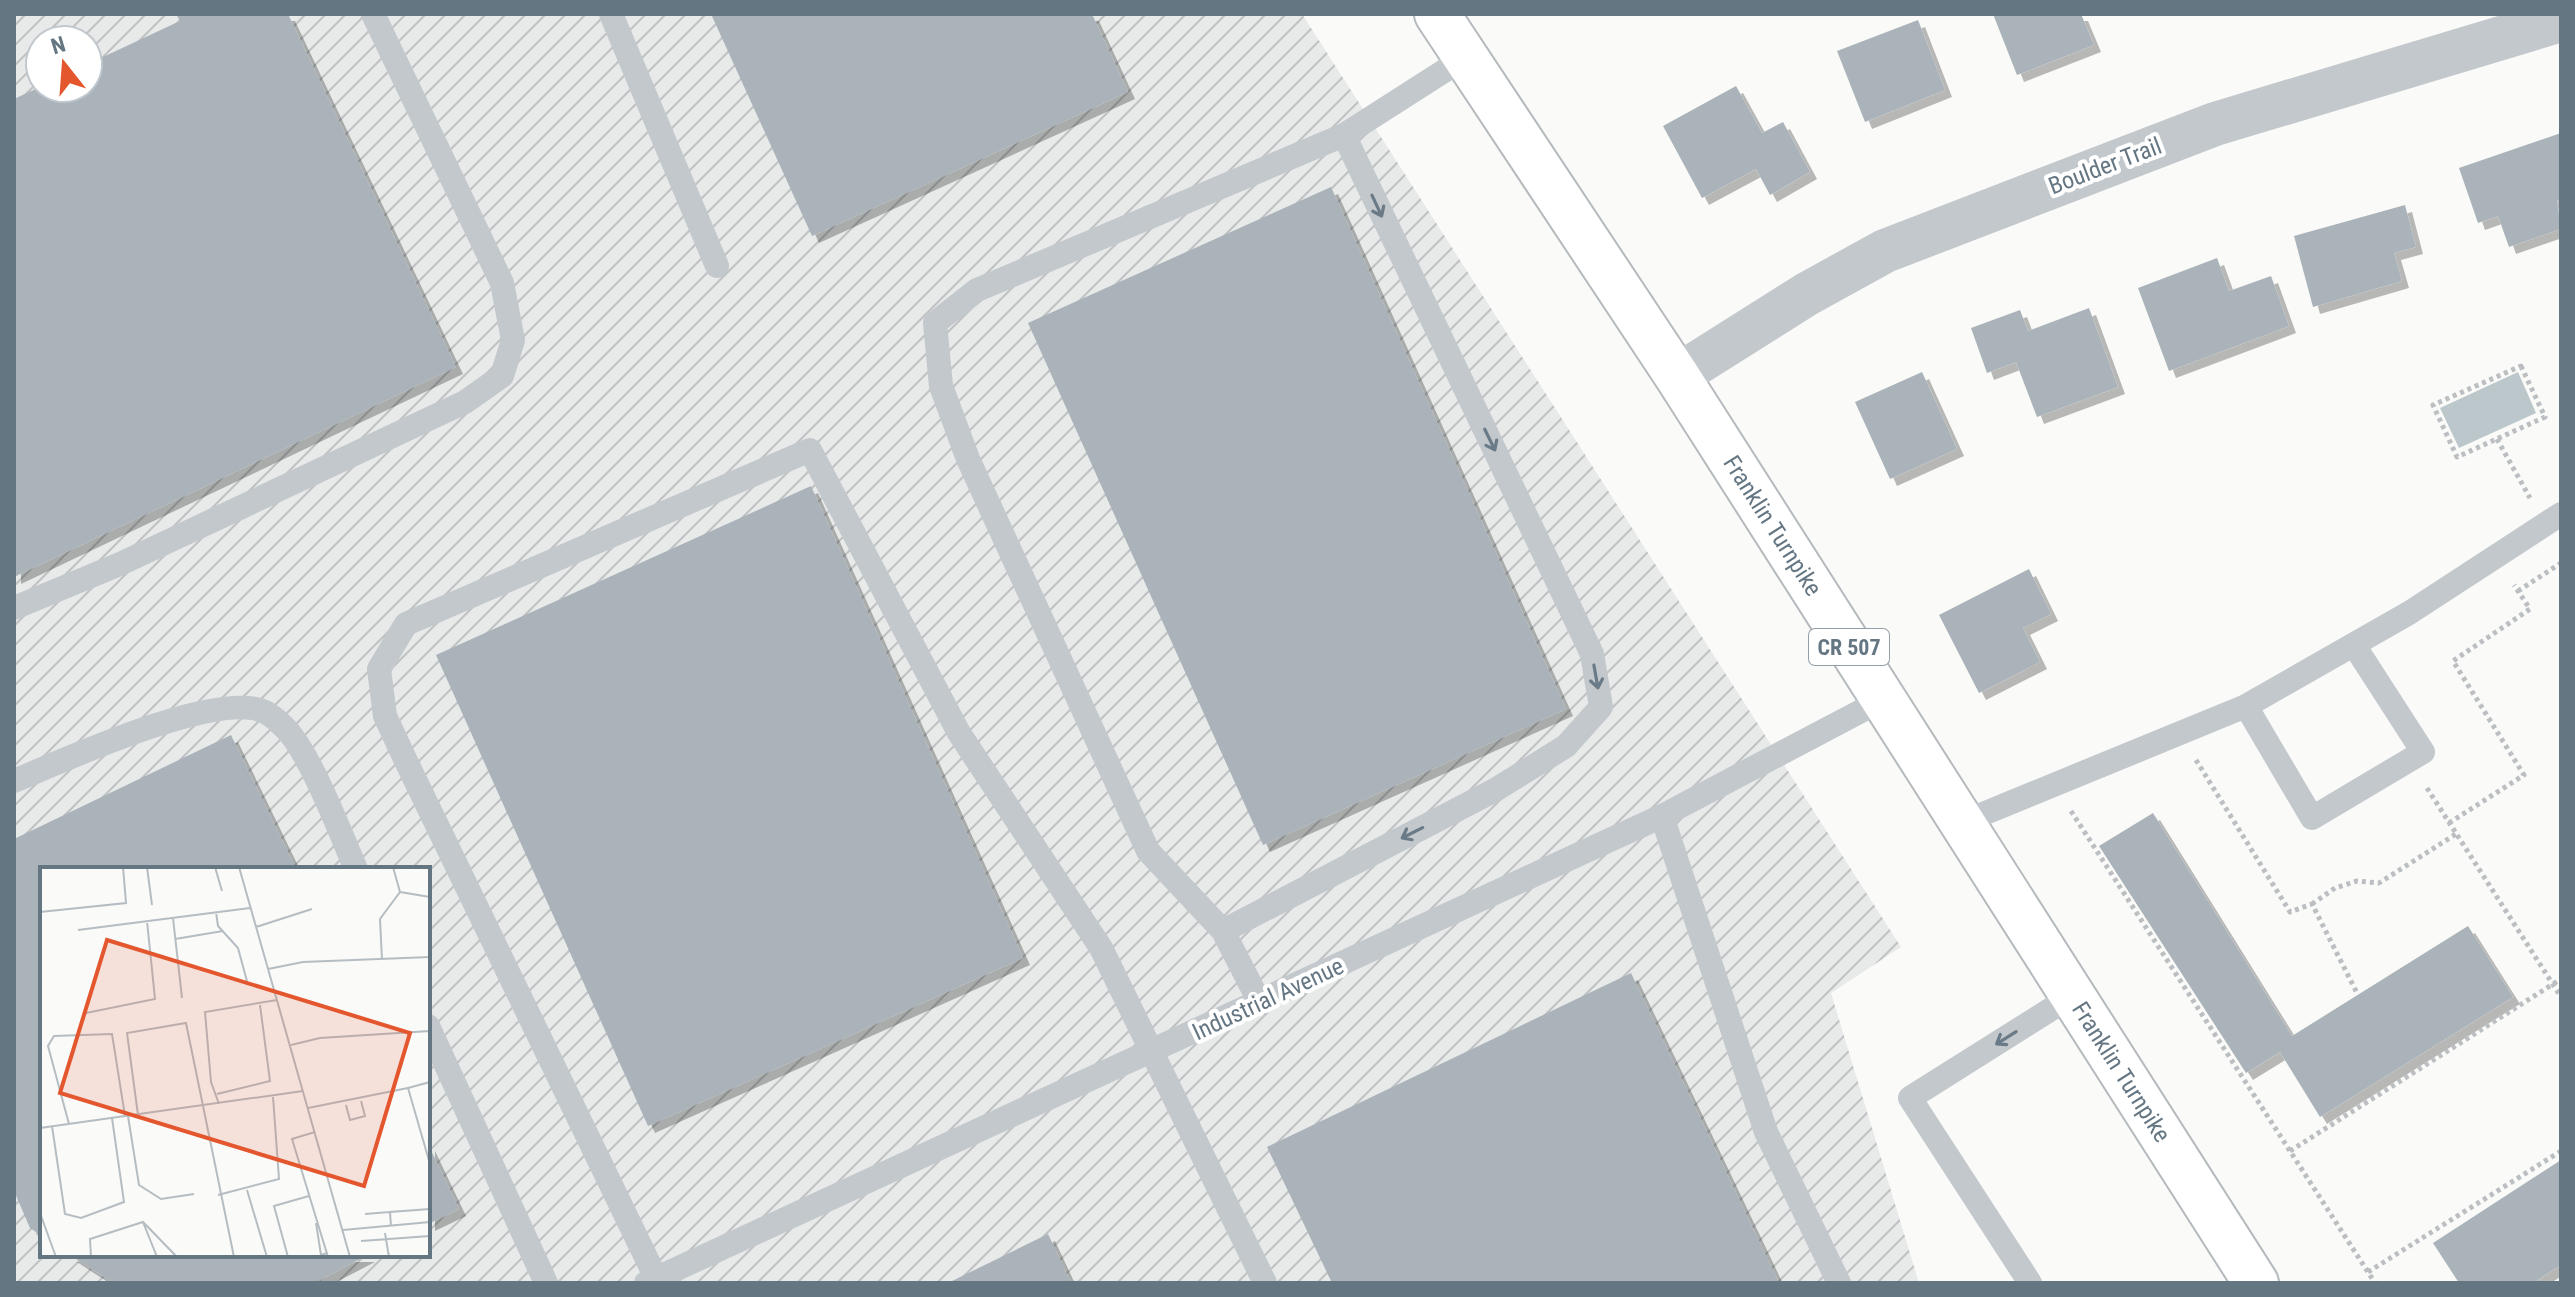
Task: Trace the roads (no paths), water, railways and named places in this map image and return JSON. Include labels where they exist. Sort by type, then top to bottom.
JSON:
[{"type":"main road","name":"Franklin Turnpike","points":[[1437,14],[1677,376],[2256,1283]]},
{"type":"street","name":"Boulder Trail","points":[[1677,376],[1807,294],[1885,251],[2215,124],[2561,20]]},
{"type":"lane","points":[[14,608],[120,564],[465,402],[502,376],[513,340],[502,283],[373,14]]},
{"type":"lane","points":[[611,14],[717,266]]},
{"type":"lane","points":[[1260,1003],[1223,931],[1148,851],[968,459],[941,386],[935,323],[977,290],[1344,135],[1466,57]]},
{"type":"lane","points":[[1223,931],[1495,790],[1566,746],[1601,707],[1592,654],[1344,135]]},
{"type":"lane","points":[[651,1281],[385,716],[379,669],[406,624],[810,450],[959,733],[1101,948],[1265,1283]]},
{"type":"lane","points":[[1961,823],[2246,706],[2354,645],[2553,519]]},
{"type":"lane","points":[[2246,706],[2312,818],[2423,752],[2354,645]]},
{"type":"lane","name":"Industrial Avenue","points":[[651,1281],[1662,816],[1882,700]]},
{"type":"lane","points":[[14,781],[153,723],[228,709],[263,710],[286,728],[316,780],[355,867]]},
{"type":"lane","points":[[1662,816],[1766,1132],[1839,1283]]},
{"type":"lane","points":[[2030,1283],[1910,1098],[2072,996]]},
{"type":"lane","points":[[430,1030],[546,1283]]}]
